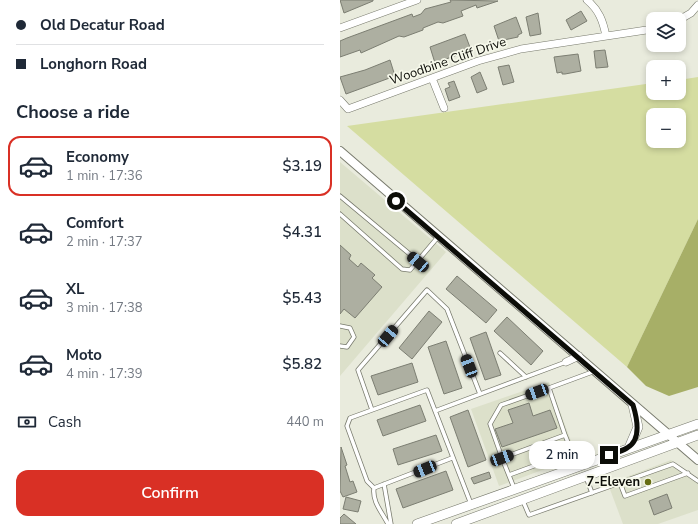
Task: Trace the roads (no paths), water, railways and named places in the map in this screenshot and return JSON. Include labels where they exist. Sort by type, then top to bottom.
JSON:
[{"type":"main road","points":[[629,448],[638,427],[633,405]]},
{"type":"main road","points":[[417,524],[698,424]]},
{"type":"main road","points":[[456,524],[471,521],[520,501],[698,435]]},
{"type":"main road","points":[[514,489],[520,501]]},
{"type":"street","points":[[340,28],[417,0]]},
{"type":"street","points":[[587,0],[598,11],[606,36]]},
{"type":"street","points":[[686,16],[691,13],[698,5]]},
{"type":"street","name":"Woodbine Cliff Drive","points":[[340,100],[348,109],[478,61],[521,49],[646,30]]},
{"type":"street","points":[[432,78],[444,108]]},
{"type":"street","points":[[340,151],[698,460]]},
{"type":"street","points":[[566,362],[579,356]]},
{"type":"lane","points":[[340,196],[418,262]]},
{"type":"lane","points":[[340,214],[402,269],[410,270],[438,237]]},
{"type":"lane","points":[[372,410],[358,370],[427,290],[447,308],[480,394]]},
{"type":"lane","points":[[340,326],[350,328],[354,337],[347,346],[340,346]]},
{"type":"lane","points":[[500,353],[526,377]]},
{"type":"lane","points":[[436,411],[566,362]]},
{"type":"lane","points":[[514,489],[490,424],[501,405],[595,371]]},
{"type":"lane","points":[[549,388],[577,466]]},
{"type":"lane","points":[[389,524],[374,497],[374,488],[367,481],[347,426],[350,418],[427,390],[471,504]]},
{"type":"lane","points":[[502,458],[565,435]]},
{"type":"lane","points":[[509,475],[572,452]]},
{"type":"lane","points":[[374,488],[452,458]]},
{"type":"lane","points":[[520,501],[529,515],[630,479],[636,479],[666,469],[673,464],[698,481]]},
{"type":"lane","points":[[620,483],[625,496],[639,488],[688,473]]},
{"type":"lane","points":[[586,477],[592,493]]},
{"type":"lane","points":[[630,479],[631,484]]},
{"type":"lane","points":[[384,484],[389,524]]},
{"type":"place","name":"7-Eleven","points":[[648,482]]}]
